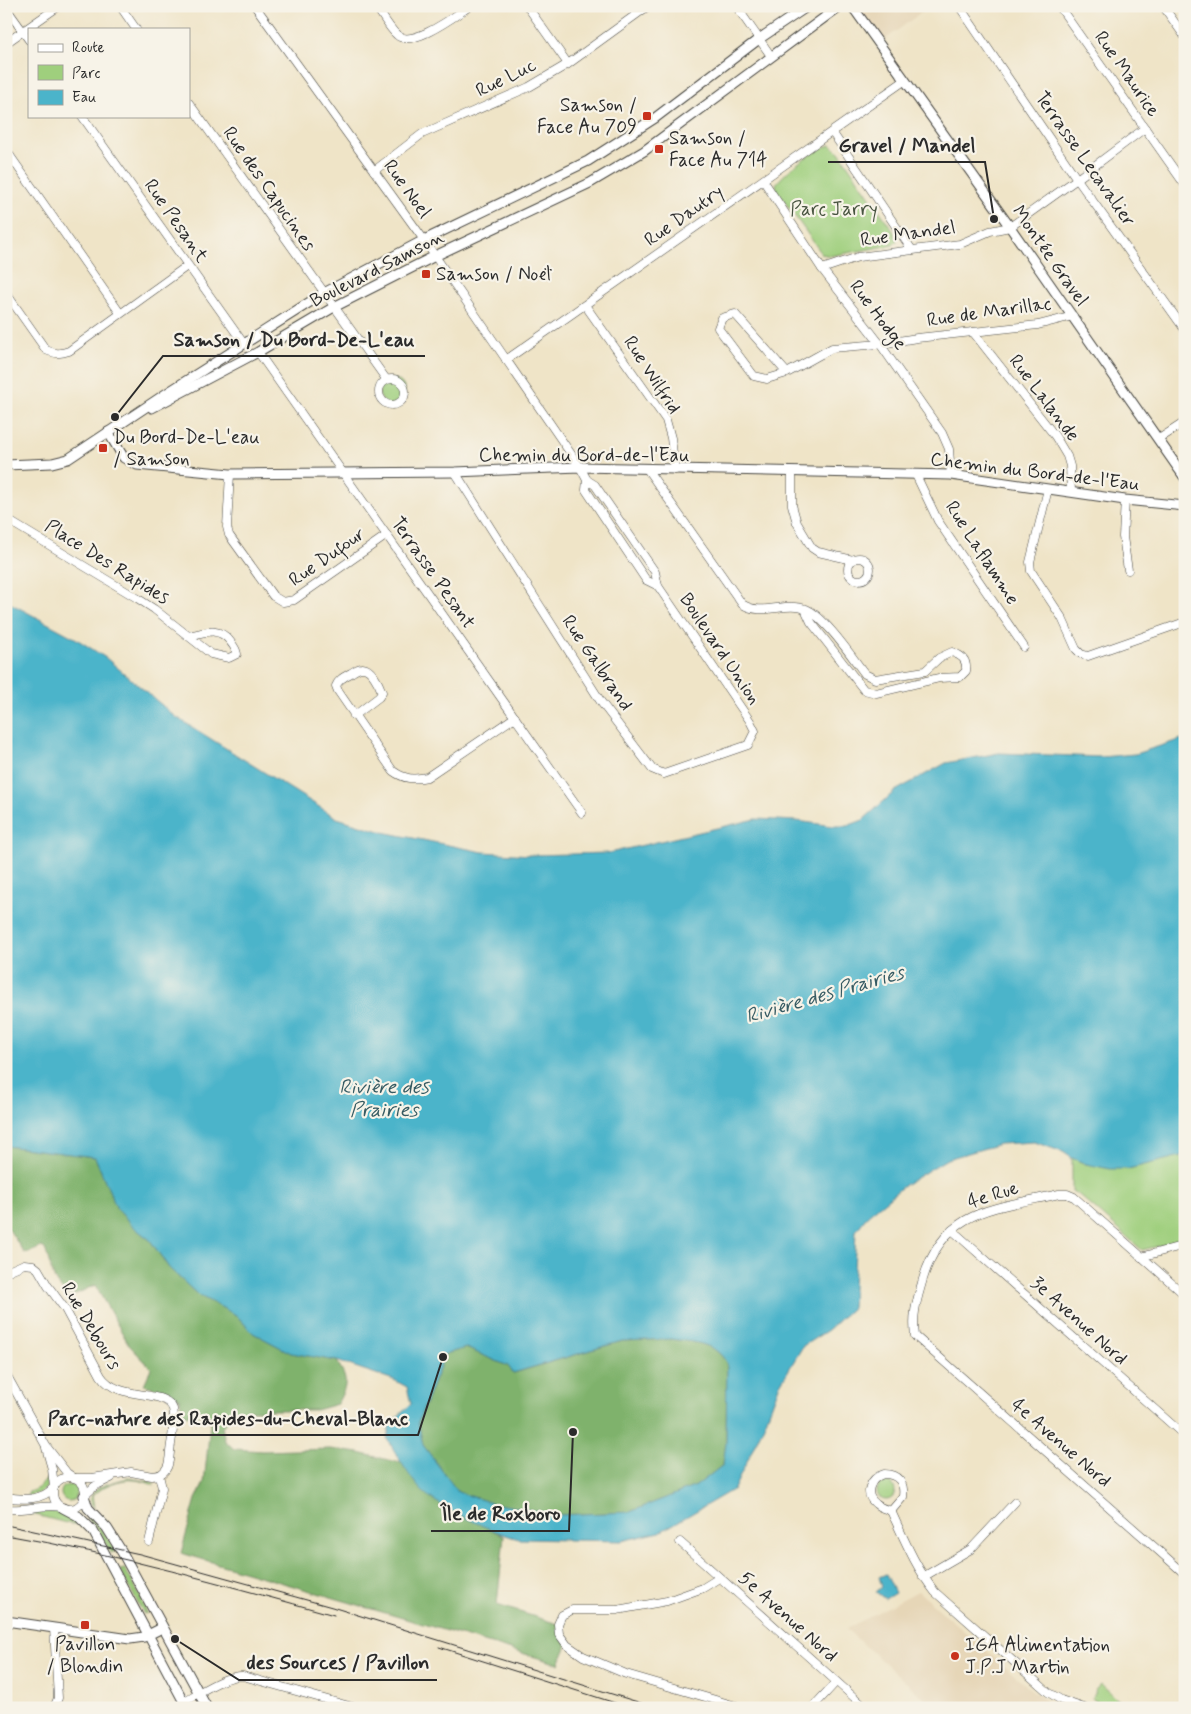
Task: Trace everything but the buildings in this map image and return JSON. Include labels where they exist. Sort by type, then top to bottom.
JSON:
[{"type":"street","points":[[28,28],[58,6]]},
{"type":"street","points":[[120,6],[135,28]]},
{"type":"street","name":"Rue Noel","points":[[255,6],[424,240],[580,467]]},
{"type":"street","points":[[376,6],[397,36],[406,40],[438,27],[470,6]]},
{"type":"street","points":[[526,6],[568,64]]},
{"type":"street","name":"Rue Luc","points":[[374,171],[422,134],[529,87],[568,64],[635,10],[648,6]]},
{"type":"street","points":[[736,6],[771,56]]},
{"type":"street","name":"Boulevard Samson","points":[[108,432],[324,293],[424,240],[588,162],[655,118],[759,39],[808,6]]},
{"type":"street","name":"Boulevard Samson","points":[[108,432],[258,352],[334,307],[435,256],[590,183],[644,151],[840,6]]},
{"type":"street","name":"Montée Gravel","points":[[852,6],[1073,316],[1185,478]]},
{"type":"street","name":"Terrasse Lecavalier","points":[[959,6],[1077,179],[1185,330]]},
{"type":"street","name":"Rue Maurice","points":[[1060,6],[1185,185]]},
{"type":"street","points":[[1163,6],[1185,37]]},
{"type":"street","points":[[6,8],[28,39]]},
{"type":"street","points":[[6,43],[28,28]]},
{"type":"street","name":"Rue Dautry","points":[[506,360],[904,81]]},
{"type":"street","name":"Rue des Capucines","points":[[190,105],[386,379]]},
{"type":"street","name":"Rue Pesant","points":[[83,118],[244,344]]},
{"type":"street","name":"Rue Mandel","points":[[822,269],[858,257],[960,244],[990,230],[1010,227],[1145,128]]},
{"type":"street","points":[[832,132],[912,250]]},
{"type":"street","points":[[6,150],[120,313]]},
{"type":"street","name":"Rue Hodge","points":[[763,180],[822,269],[880,344],[942,433],[949,449],[951,475]]},
{"type":"street","points":[[6,293],[46,350],[61,354],[69,351],[187,266]]},
{"type":"street","name":"Rue Wilfrid","points":[[585,305],[666,420],[671,438],[675,470]]},
{"type":"street","name":"Rue de Marillac","points":[[787,373],[735,314],[722,318],[718,328],[754,376],[767,379],[787,373],[832,348],[1038,325],[1073,316]]},
{"type":"street","name":"Rue Lalande","points":[[973,332],[1055,436],[1067,456],[1070,466],[1070,492]]},
{"type":"street","name":"Terrasse Pesant","points":[[258,352],[582,813]]},
{"type":"street","points":[[1158,439],[1185,422]]},
{"type":"street","points":[[6,466],[52,463],[68,458],[108,432]]},
{"type":"street","name":"Chemin du Bord-de-l'Eau","points":[[108,432],[124,458],[136,465],[230,474],[455,472],[580,467],[951,475],[1125,500],[1185,506]]},
{"type":"street","name":"Boulevard Union","points":[[580,467],[587,480],[595,485],[655,572],[658,586],[750,721],[754,731]]},
{"type":"street","points":[[648,469],[742,604],[758,610],[792,607],[805,609],[818,616],[866,674],[875,679],[925,671],[939,658],[952,652],[962,656],[966,664],[966,671],[960,677],[939,678],[876,693],[864,690],[810,622],[805,609]]},
{"type":"street","name":"Rue Galbrand","points":[[455,472],[601,702],[652,769],[664,774],[748,745],[754,731]]},
{"type":"street","points":[[792,472],[792,505],[797,523],[812,548],[818,552],[853,560]]},
{"type":"street","name":"Rue Dufour","points":[[230,474],[227,527],[229,535],[272,596],[283,602],[294,600],[387,535]]},
{"type":"street","name":"Rue Laflamme","points":[[916,475],[938,520],[1024,647]]},
{"type":"street","name":"Boulevard Union","points":[[587,480],[586,490],[646,580],[658,586]]},
{"type":"street","points":[[1048,489],[1030,562],[1031,571],[1062,618],[1076,649],[1081,654],[1088,656],[1185,622]]},
{"type":"street","points":[[1125,500],[1123,537],[1128,570]]},
{"type":"street","name":"Place Des Rapides","points":[[6,519],[137,598],[211,654],[229,658],[237,654],[236,648],[223,632],[216,631],[188,636]]},
{"type":"street","points":[[354,716],[379,697],[382,692],[368,669],[362,668],[339,680],[336,686],[354,716],[393,771],[400,776],[415,780],[428,777],[515,717]]},
{"type":"street","points":[[871,692],[875,679]]},
{"type":"street","name":"4e Rue","points":[[915,1336],[913,1320],[930,1260],[942,1239],[972,1216],[984,1211],[1059,1194],[1071,1195],[1141,1257]]},
{"type":"street","name":"3e Avenue Nord","points":[[952,1230],[1185,1436]]},
{"type":"street","points":[[1141,1257],[1185,1245]]},
{"type":"street","points":[[1141,1257],[1185,1295]]},
{"type":"street","name":"Rue Debours","points":[[6,1272],[24,1264],[33,1265],[38,1269],[65,1309],[101,1376],[109,1386],[120,1391],[163,1399],[171,1404],[174,1418],[169,1460],[165,1471],[159,1476]]},
{"type":"street","name":"4e Avenue Nord","points":[[915,1336],[1185,1574]]},
{"type":"street","points":[[6,1374],[46,1446],[68,1473],[82,1485],[88,1508],[107,1528],[122,1552],[207,1708]]},
{"type":"street","points":[[46,1446],[53,1473],[54,1499],[83,1520],[93,1532],[185,1704],[199,1694],[235,1675],[356,1708]]},
{"type":"street","points":[[6,1497],[20,1499],[36,1498],[47,1494],[60,1479],[66,1477],[86,1478],[133,1472],[159,1476],[162,1488],[149,1542]]},
{"type":"street","points":[[6,1509],[26,1510],[52,1506],[72,1508],[82,1502],[84,1496],[95,1486],[120,1474]]},
{"type":"street","points":[[891,1511],[903,1497],[902,1485],[895,1476],[884,1474],[874,1478],[869,1494],[874,1503],[891,1511],[923,1577],[935,1592],[1042,1688],[1056,1697],[1084,1708]]},
{"type":"street","points":[[923,1577],[971,1549],[1015,1502]]},
{"type":"street","name":"5e Avenue Nord","points":[[680,1542],[866,1708]]},
{"type":"street","name":"5e Avenue Nord","points":[[719,1578],[703,1588],[667,1601],[617,1610],[572,1610],[562,1615],[558,1624],[559,1634],[567,1645],[583,1656],[626,1674],[743,1708]]},
{"type":"street","points":[[6,1621],[126,1638],[149,1636],[162,1628]]},
{"type":"street","points":[[54,1628],[58,1698],[54,1708]]},
{"type":"street","name":"5e Avenue Nord","points":[[812,1708],[836,1682]]},
{"type":"street","points":[[6,1706],[10,1708]]},
{"type":"shaded area","points":[[852,6],[930,6],[879,44]]},
{"type":"shaded area","points":[[918,1591],[1054,1708],[935,1708],[846,1629]]},
{"type":"green space","name":"Parc Jarry","points":[[831,145],[839,152],[894,232],[897,241],[893,245],[830,256],[822,254],[777,191],[776,184],[781,178],[809,155]]},
{"type":"green space","points":[[392,379],[402,382],[405,392],[402,402],[392,405],[382,402],[379,392],[382,382]]},
{"type":"green space","points":[[6,1146],[95,1157],[117,1209],[135,1228],[150,1240],[169,1268],[198,1295],[236,1315],[253,1333],[291,1353],[337,1361],[345,1378],[345,1387],[337,1404],[316,1410],[247,1410],[232,1415],[222,1427],[225,1441],[234,1449],[262,1451],[330,1449],[359,1453],[402,1463],[423,1491],[439,1503],[504,1536],[497,1605],[558,1624],[567,1645],[559,1664],[181,1553],[196,1499],[204,1483],[211,1416],[182,1414],[180,1399],[168,1391],[144,1385],[151,1368],[129,1345],[95,1285],[72,1296],[60,1288],[56,1282],[45,1249],[42,1247],[25,1254],[6,1225]]},
{"type":"green space","points":[[1179,1156],[1185,1161],[1185,1240],[1142,1250],[1072,1191],[1072,1158],[1086,1164],[1128,1169]]},
{"type":"green space","points":[[671,1339],[695,1342],[710,1347],[717,1351],[727,1364],[726,1442],[723,1465],[696,1486],[630,1512],[559,1515],[492,1503],[457,1492],[423,1445],[418,1422],[445,1354],[466,1348],[508,1366],[514,1373],[622,1341]]},
{"type":"green space","points":[[49,1474],[46,1488],[40,1493],[27,1496],[29,1492],[41,1485]]},
{"type":"green space","points":[[128,1478],[153,1482],[154,1485],[139,1480],[123,1480],[112,1484],[92,1496],[94,1509],[90,1498],[93,1493],[106,1484]]},
{"type":"green space","points":[[882,1482],[890,1482],[895,1487],[893,1498],[882,1500],[877,1495],[877,1487]]},
{"type":"green space","points":[[69,1485],[75,1487],[77,1493],[75,1499],[69,1501],[63,1499],[61,1493],[63,1487]]},
{"type":"green space","points":[[41,1511],[58,1512],[78,1521],[75,1524],[70,1524],[28,1513]]},
{"type":"green space","points":[[90,1517],[103,1531],[115,1551],[111,1553],[98,1530],[87,1518]]},
{"type":"green space","points":[[125,1569],[147,1613],[144,1614],[120,1570]]},
{"type":"green space","points":[[1101,1684],[1127,1708],[1112,1708],[1092,1699],[1096,1689]]},
{"type":"water","name":"Rivière des Prairies","points":[[6,601],[75,638],[106,658],[176,717],[337,818],[383,832],[483,852],[531,855],[609,853],[756,819],[847,826],[863,820],[895,791],[946,763],[999,753],[1101,757],[1135,754],[1185,738],[1185,1155],[1128,1169],[1110,1169],[1086,1164],[1063,1152],[1034,1142],[1000,1144],[947,1159],[906,1184],[868,1215],[856,1231],[852,1308],[828,1330],[803,1346],[779,1386],[765,1423],[734,1489],[660,1532],[621,1541],[519,1539],[483,1526],[441,1505],[417,1485],[387,1439],[390,1424],[411,1404],[407,1387],[394,1380],[337,1361],[291,1353],[253,1333],[236,1315],[198,1295],[169,1268],[150,1240],[135,1228],[117,1209],[95,1157],[6,1146]],"holes":[[[671,1339],[695,1342],[710,1347],[717,1351],[727,1364],[726,1442],[723,1465],[696,1486],[630,1512],[559,1515],[492,1503],[458,1492],[423,1445],[418,1422],[445,1354],[466,1348],[508,1366],[513,1373],[622,1341]]]},
{"type":"water","points":[[886,1574],[895,1593],[885,1599],[876,1592],[882,1587],[879,1577]]},
{"type":"tram line","points":[[6,1525],[140,1554],[332,1607],[657,1708]]},
{"type":"tram line","points":[[6,1535],[89,1551],[334,1615]]},
{"type":"tram line","points":[[439,1647],[631,1708]]},
{"type":"place","name":"Samson / Face Au 709","points":[[647,116]]},
{"type":"place","name":"Samson / Face Au 714","points":[[659,149]]},
{"type":"place","name":"Gravel / Mandel","points":[[994,219]]},
{"type":"place","name":"Samson / Noël","points":[[426,274]]},
{"type":"place","name":"Samson / Du Bord-De-L'eau","points":[[115,417]]},
{"type":"place","name":"Du Bord-De-L'eau / Samson","points":[[103,448]]},
{"type":"place","name":"Parc-nature des Rapides-du-Cheval-Blanc","points":[[443,1357]]},
{"type":"place","name":"Île de Roxboro","points":[[573,1432]]},
{"type":"place","name":"Pavillon / Blondin","points":[[85,1625]]},
{"type":"place","name":"des Sources / Pavillon","points":[[175,1639]]},
{"type":"place","name":"IGA Alimentation J.P.J Martin","points":[[955,1656]]}]
